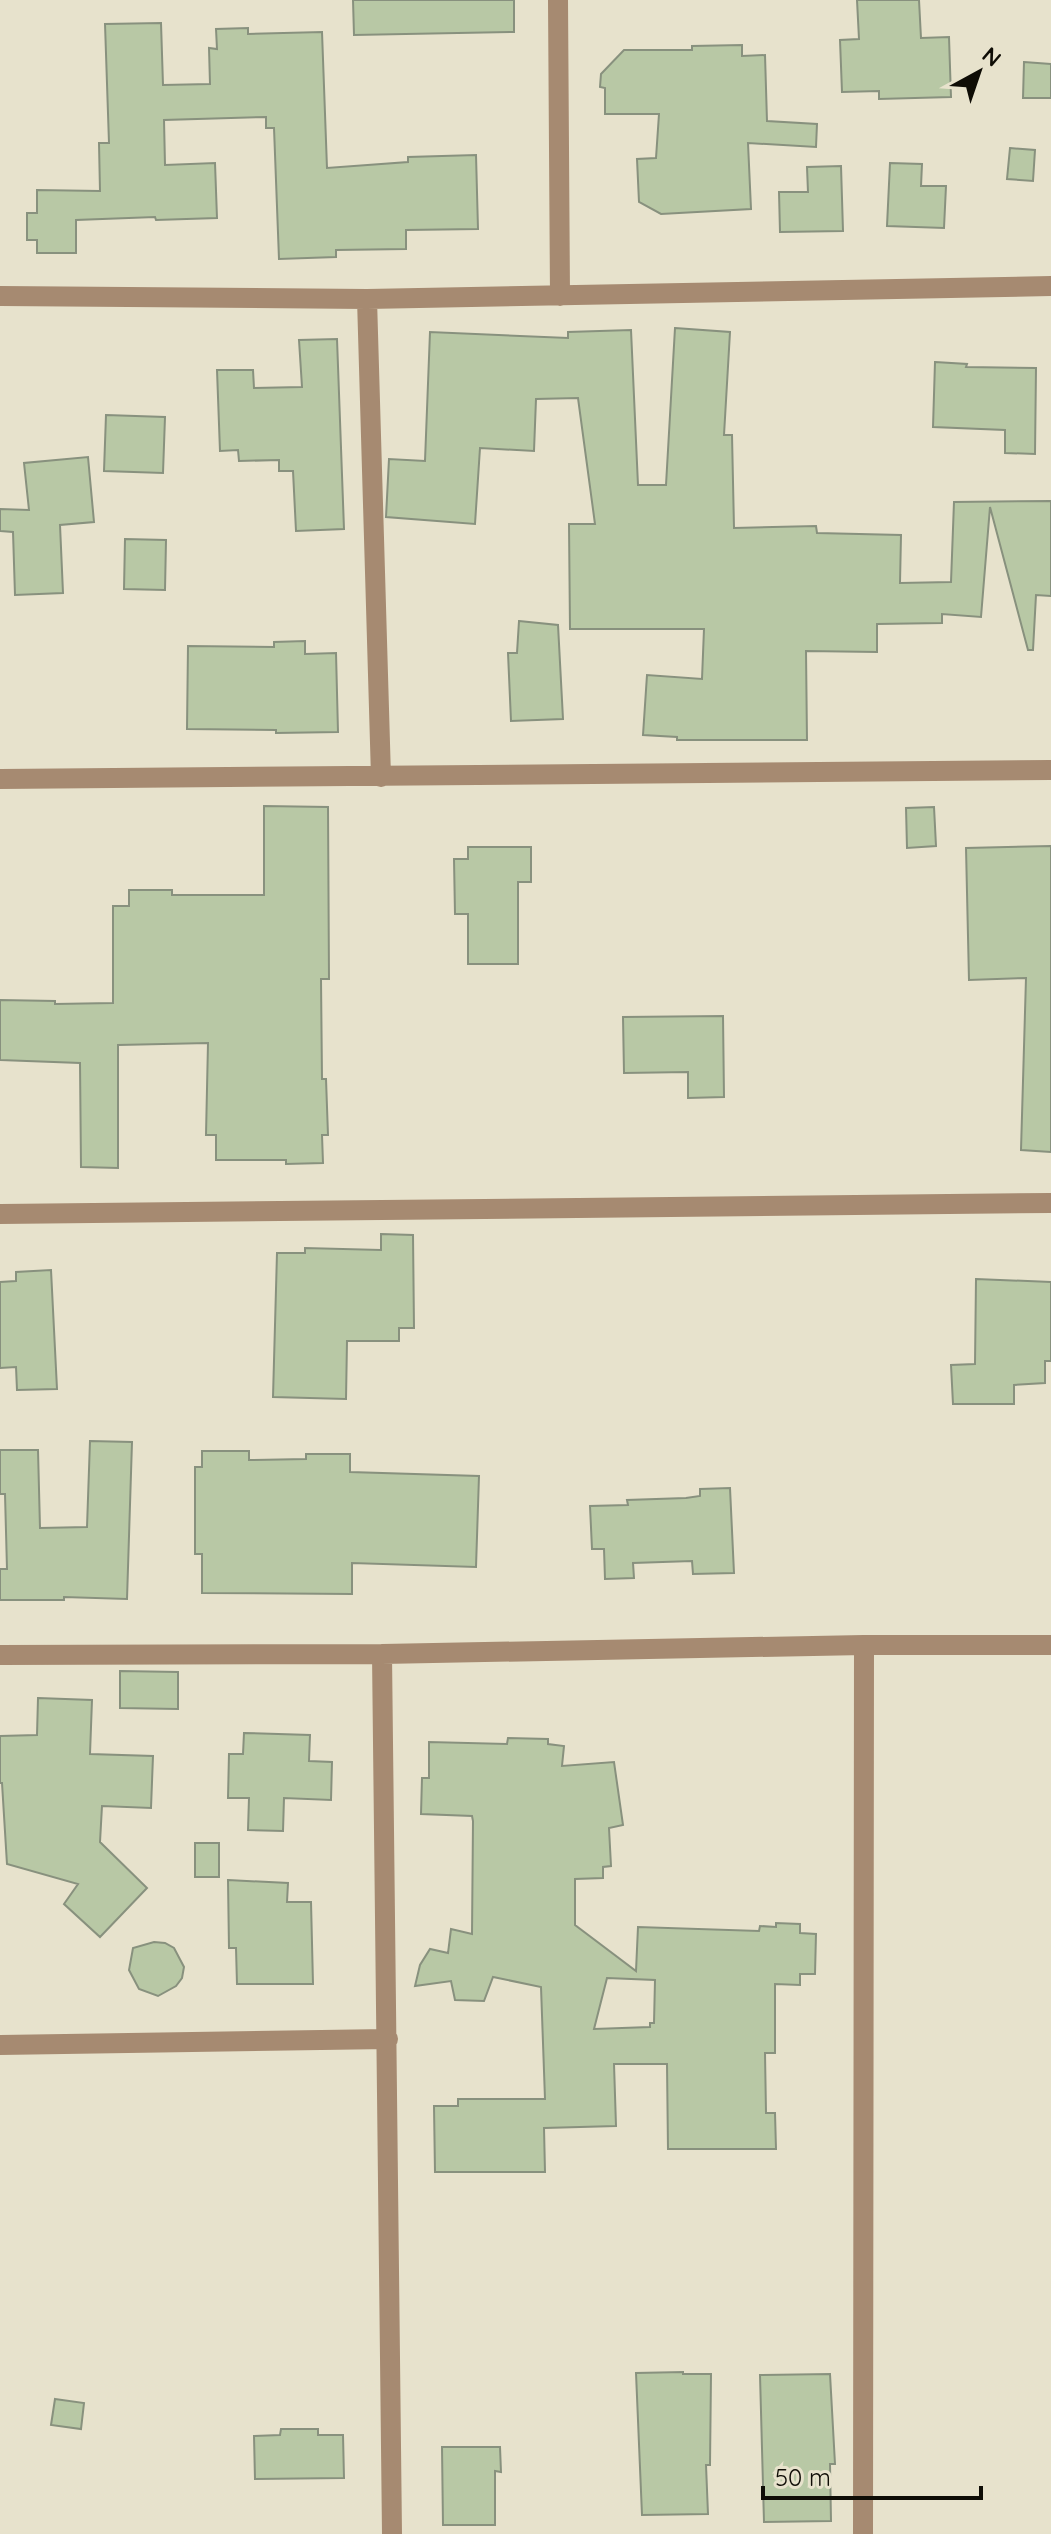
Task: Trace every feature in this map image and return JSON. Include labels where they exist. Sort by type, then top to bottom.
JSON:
[{"type":"street","points":[[558,0],[560,296]]},
{"type":"street","points":[[0,296],[367,299],[1051,286]]},
{"type":"street","points":[[367,299],[381,777]]},
{"type":"street","points":[[0,779],[1051,770]]},
{"type":"street","points":[[0,1214],[1051,1203]]},
{"type":"street","points":[[863,2534],[864,1645]]},
{"type":"street","points":[[0,1655],[382,1654],[864,1645],[1051,1645]]},
{"type":"street","points":[[382,1654],[392,2534]]},
{"type":"street","points":[[0,2045],[388,2039]]},
{"type":"building","points":[[353,0],[514,0],[514,32],[354,35]]},
{"type":"building","points":[[857,0],[919,0],[921,38],[949,37],[951,97],[879,99],[879,91],[842,92],[840,40],[859,39]]},
{"type":"building","points":[[161,23],[163,85],[210,84],[209,48],[217,49],[216,29],[248,28],[248,34],[322,32],[327,168],[408,162],[408,157],[476,155],[478,229],[406,230],[406,249],[336,250],[336,257],[279,259],[274,128],[266,128],[266,117],[164,120],[165,165],[215,163],[217,218],[76,220],[76,253],[37,253],[37,240],[27,240],[27,213],[37,213],[37,190],[100,191],[99,143],[109,143],[105,24]]},
{"type":"building","points":[[742,45],[742,56],[765,55],[767,121],[817,124],[816,147],[748,143],[751,209],[661,214],[639,202],[637,159],[656,158],[659,114],[605,114],[605,88],[600,87],[601,74],[624,50],[692,50],[692,46]]},
{"type":"building","points":[[1024,62],[1051,64],[1051,98],[1023,98]]},
{"type":"building","points":[[1010,148],[1035,150],[1033,181],[1007,179]]},
{"type":"building","points":[[890,163],[922,164],[921,186],[946,186],[944,228],[887,226]]},
{"type":"building","points":[[841,166],[843,231],[780,232],[779,192],[808,192],[807,167]]},
{"type":"building","points":[[675,328],[730,332],[724,435],[732,435],[734,528],[816,526],[817,533],[901,535],[900,583],[951,582],[954,502],[1051,501],[1051,596],[1036,595],[1033,650],[1028,650],[990,507],[981,617],[942,614],[942,623],[877,624],[877,652],[806,651],[807,740],[677,740],[677,737],[643,735],[647,675],[702,679],[704,629],[570,629],[569,524],[595,524],[578,398],[536,399],[534,451],[480,448],[475,524],[386,517],[389,459],[425,461],[430,332],[568,338],[568,332],[631,330],[638,485],[666,485]]},
{"type":"building","points":[[337,339],[344,529],[296,531],[293,471],[279,471],[279,460],[239,461],[238,450],[220,451],[217,370],[253,370],[254,388],[302,387],[299,340]]},
{"type":"building","points":[[935,362],[967,364],[966,367],[1036,368],[1035,454],[1005,453],[1005,430],[933,427]]},
{"type":"building","points":[[106,415],[165,417],[163,473],[104,471]]},
{"type":"building","points":[[88,457],[94,522],[60,525],[63,593],[15,595],[13,532],[0,531],[0,509],[29,510],[24,463]]},
{"type":"building","points":[[125,539],[166,540],[165,590],[124,589]]},
{"type":"building","points":[[519,621],[558,625],[563,719],[511,721],[508,653],[517,653]]},
{"type":"building","points":[[305,641],[305,654],[336,653],[338,732],[187,729],[188,646],[274,647],[274,642]]},
{"type":"building","points":[[264,806],[328,807],[329,979],[321,979],[322,1079],[326,1079],[328,1135],[322,1135],[323,1163],[216,1160],[216,1135],[206,1135],[208,1043],[118,1045],[118,1168],[81,1167],[80,1063],[0,1060],[0,1000],[55,1001],[55,1004],[113,1003],[113,906],[129,906],[129,890],[172,890],[172,895],[264,895]]},
{"type":"building","points":[[934,807],[936,846],[907,848],[906,808]]},
{"type":"building","points":[[1051,846],[1051,1152],[1021,1150],[1026,978],[969,980],[966,848]]},
{"type":"building","points":[[468,847],[531,847],[531,882],[518,882],[518,964],[468,964],[468,914],[455,914],[454,859],[468,859]]},
{"type":"building","points":[[723,1016],[724,1097],[688,1098],[688,1072],[624,1073],[623,1017]]},
{"type":"building","points":[[381,1234],[413,1235],[414,1328],[399,1328],[399,1341],[347,1341],[346,1399],[273,1397],[277,1253],[305,1253],[305,1248],[381,1250]]},
{"type":"building","points":[[51,1270],[57,1389],[17,1390],[16,1367],[0,1368],[0,1282],[16,1281],[16,1272]]},
{"type":"building","points":[[976,1279],[1051,1282],[1051,1361],[1045,1361],[1045,1383],[1014,1385],[1014,1404],[953,1404],[951,1365],[975,1364]]},
{"type":"building","points":[[90,1441],[132,1442],[127,1599],[64,1597],[64,1600],[0,1600],[0,1569],[7,1569],[5,1494],[0,1494],[0,1450],[38,1450],[40,1528],[87,1527]]},
{"type":"building","points":[[202,1451],[249,1451],[249,1460],[306,1459],[306,1454],[350,1454],[350,1472],[479,1476],[476,1567],[352,1563],[352,1594],[202,1593],[202,1554],[195,1554],[195,1467],[202,1467]]},
{"type":"building","points":[[730,1488],[734,1573],[693,1574],[692,1561],[633,1563],[634,1578],[605,1579],[604,1549],[592,1549],[590,1506],[628,1505],[627,1500],[686,1498],[700,1496],[700,1489]]},
{"type":"building","points":[[120,1671],[178,1672],[178,1709],[120,1708]]},
{"type":"building","points":[[38,1698],[92,1700],[90,1754],[153,1756],[151,1808],[102,1806],[100,1842],[147,1888],[100,1937],[64,1904],[78,1884],[7,1864],[0,1783],[0,1736],[37,1735]]},
{"type":"building","points":[[244,1733],[310,1735],[309,1761],[332,1762],[331,1800],[284,1798],[283,1831],[248,1830],[249,1798],[228,1798],[229,1754],[243,1754]]},
{"type":"building","points":[[508,1738],[548,1739],[548,1744],[564,1746],[562,1766],[614,1762],[623,1825],[609,1828],[611,1866],[603,1867],[603,1878],[575,1879],[575,1925],[636,1971],[638,1927],[759,1931],[760,1926],[776,1927],[776,1923],[800,1924],[800,1933],[816,1934],[815,1974],[800,1974],[800,1985],[775,1984],[775,2053],[765,2053],[766,2113],[775,2113],[776,2149],[668,2149],[667,2064],[614,2064],[616,2126],[544,2128],[545,2172],[435,2172],[434,2106],[458,2106],[458,2099],[545,2099],[541,1987],[493,1977],[484,2001],[455,2000],[451,1981],[415,1986],[420,1965],[430,1949],[448,1953],[451,1929],[472,1934],[472,1816],[421,1814],[422,1778],[429,1778],[429,1742],[507,1744]],"holes":[[[607,1978],[655,1980],[654,2023],[650,2023],[650,2027],[594,2029]]]},
{"type":"building","points":[[195,1843],[219,1843],[219,1877],[195,1877]]},
{"type":"building","points":[[228,1880],[288,1883],[287,1902],[311,1902],[313,1984],[237,1984],[236,1948],[229,1948]]},
{"type":"building","points":[[154,1942],[174,1948],[184,1967],[182,1978],[176,1986],[158,1996],[139,1989],[129,1970],[133,1948]]},
{"type":"building","points":[[636,2373],[711,2374],[710,2465],[706,2465],[708,2514],[642,2515]]},
{"type":"building","points":[[830,2374],[835,2464],[830,2464],[831,2521],[764,2522],[760,2375]]},
{"type":"building","points":[[55,2399],[84,2403],[81,2429],[51,2425]]},
{"type":"building","points":[[281,2429],[318,2429],[318,2435],[343,2435],[344,2478],[255,2479],[254,2436],[280,2435]]},
{"type":"building","points":[[442,2447],[500,2447],[501,2472],[495,2471],[495,2525],[443,2525]]}]
